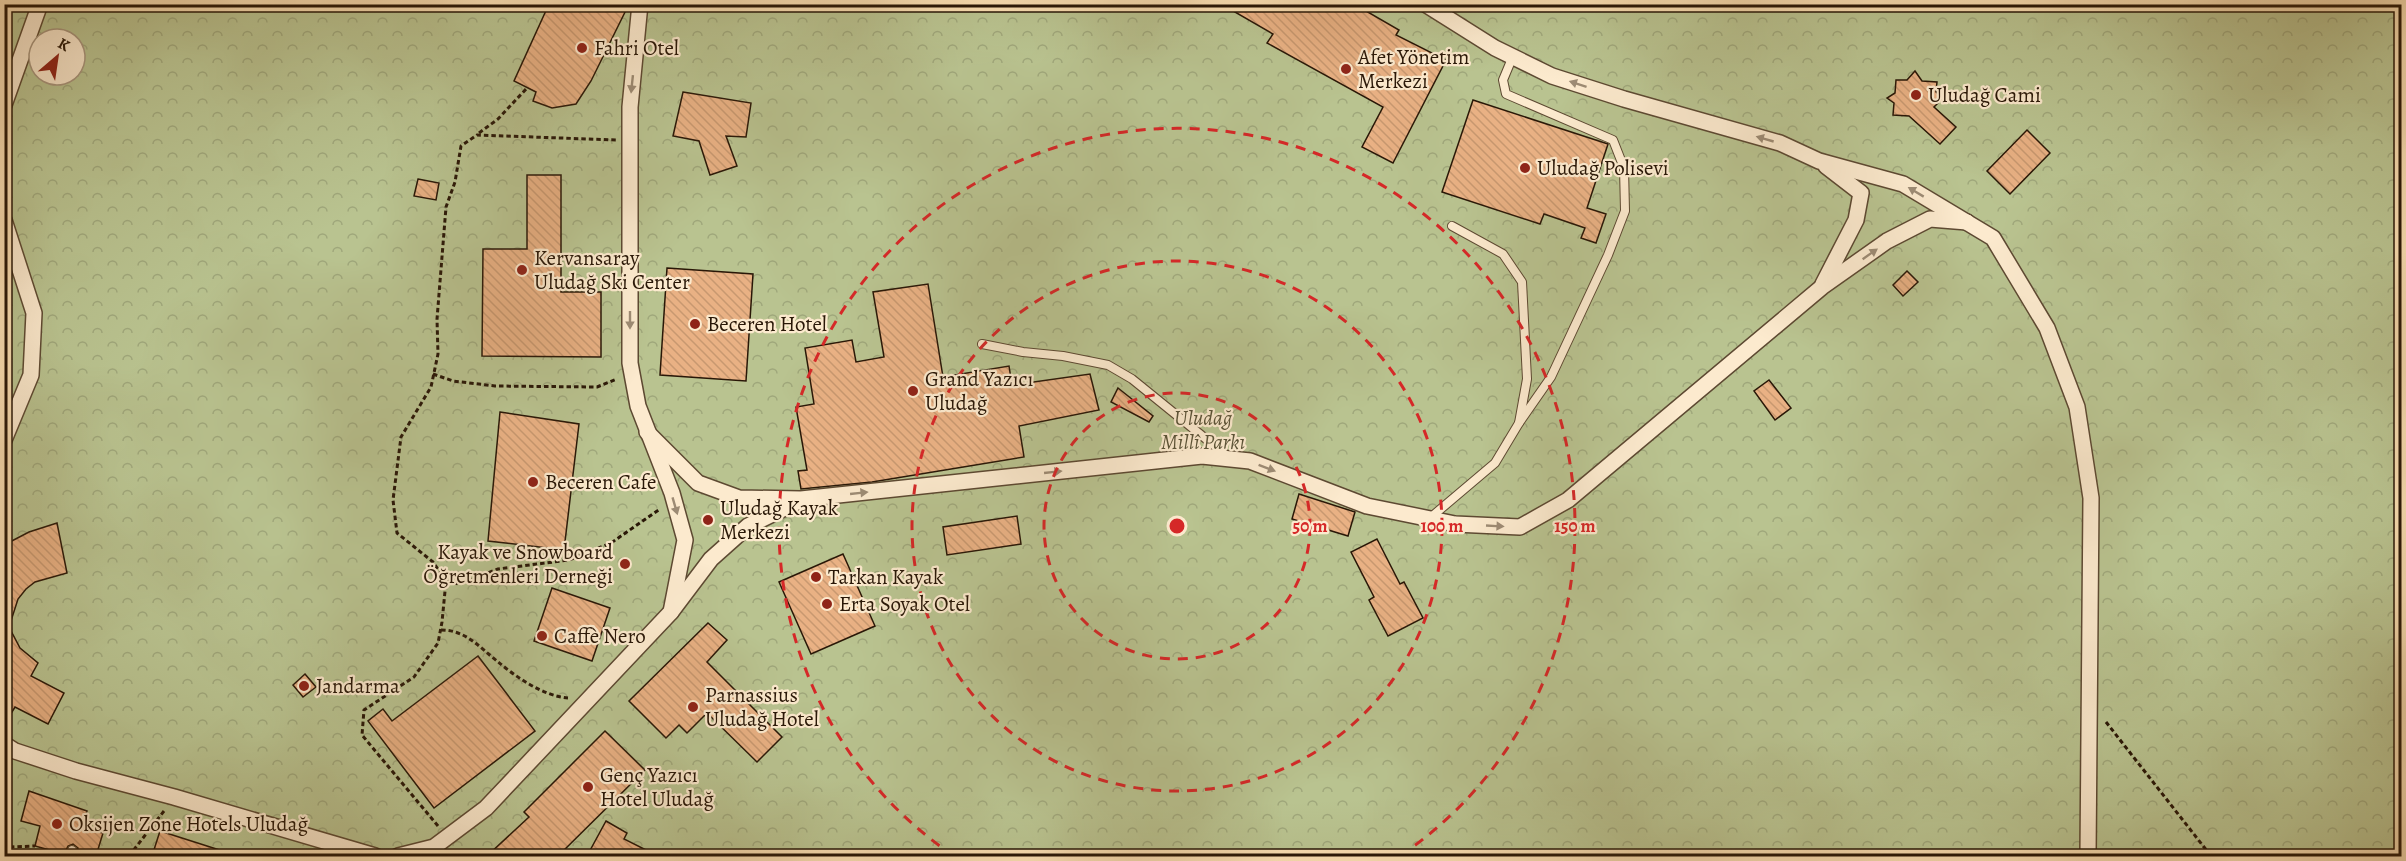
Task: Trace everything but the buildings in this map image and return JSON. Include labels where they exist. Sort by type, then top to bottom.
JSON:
[{"type":"street","points":[[4,105],[40,4]]},
{"type":"street","points":[[640,4],[630,107],[630,363],[638,406],[646,432],[674,500],[685,540],[671,612]]},
{"type":"street","points":[[1425,4],[1495,48],[1552,76],[1780,143],[1819,161],[1903,184],[1993,238],[2047,328],[2077,407],[2091,498],[2088,856]]},
{"type":"street","points":[[1819,161],[1861,193],[1856,220],[1822,287]]},
{"type":"street","points":[[646,432],[698,483],[739,498],[801,500],[1202,456],[1250,461],[1367,506],[1455,524],[1520,527],[1568,500],[1822,287],[1887,242],[1930,219],[1967,222]]},
{"type":"street","points":[[4,220],[34,313],[31,375],[4,440]]},
{"type":"street","points":[[398,856],[434,847],[486,808],[671,612],[711,559],[748,526],[801,500]]},
{"type":"street","points":[[4,744],[15,751],[76,771],[375,856]]},
{"type":"lane","points":[[1429,519],[1495,463],[1551,377],[1608,255],[1625,212],[1624,168],[1613,140],[1506,94],[1503,80],[1513,56]]},
{"type":"lane","points":[[1452,226],[1503,254],[1522,282],[1527,378],[1519,423]]},
{"type":"lane","points":[[982,344],[1108,365],[1132,379],[1231,459]]},
{"type":"path","points":[[527,88],[498,119],[461,146],[455,182],[446,207],[437,319],[438,354],[434,374],[430,387],[401,437],[393,500],[397,533],[433,562],[446,580],[458,584],[498,569],[569,560],[611,543],[674,500]]},
{"type":"path","points":[[477,135],[630,140]]},
{"type":"path","points":[[434,374],[453,381],[480,385],[597,387],[632,373]]},
{"type":"path","points":[[446,580],[438,643],[414,677],[364,710],[362,735],[446,838]]},
{"type":"path","points":[[441,630],[453,630],[471,639],[497,661],[535,687],[562,698],[588,700]]},
{"type":"path","points":[[2088,700],[2211,856]]},
{"type":"path","points":[[129,856],[174,798]]},
{"type":"path","points":[[4,842],[11,847],[34,846]]},
{"type":"green space","name":"Uludağ Millî Parkı","points":[[5,5],[2401,5],[2401,856],[5,856]]},
{"type":"place","name":"Fahri Otel","points":[[582,48]]},
{"type":"place","name":"Afet Yönetim Merkezi","points":[[1346,69]]},
{"type":"place","name":"Uludağ Cami","points":[[1916,95]]},
{"type":"place","name":"Uludağ Polisevi","points":[[1525,168]]},
{"type":"place","name":"Kervansaray Uludağ Ski Center","points":[[522,270]]},
{"type":"place","name":"Beceren Hotel","points":[[695,324]]},
{"type":"place","name":"Grand Yazıcı Uludağ","points":[[913,391]]},
{"type":"place","name":"Beceren Cafe","points":[[533,482]]},
{"type":"place","name":"Uludağ Kayak Merkezi","points":[[708,520]]},
{"type":"place","name":"Kayak ve Snowboard Öğretmenleri Derneği","points":[[625,564]]},
{"type":"place","name":"Tarkan Kayak","points":[[816,577]]},
{"type":"place","name":"Erta Soyak Otel","points":[[827,604]]},
{"type":"place","name":"Caffè Nero","points":[[542,636]]},
{"type":"place","name":"Jandarma","points":[[304,686]]},
{"type":"place","name":"Parnassius Uludağ Hotel","points":[[693,707]]},
{"type":"place","name":"Genç Yazıcı Hotel Uludağ","points":[[588,787]]},
{"type":"place","name":"Oksijen Zone Hotels Uludağ","points":[[57,824]]}]
